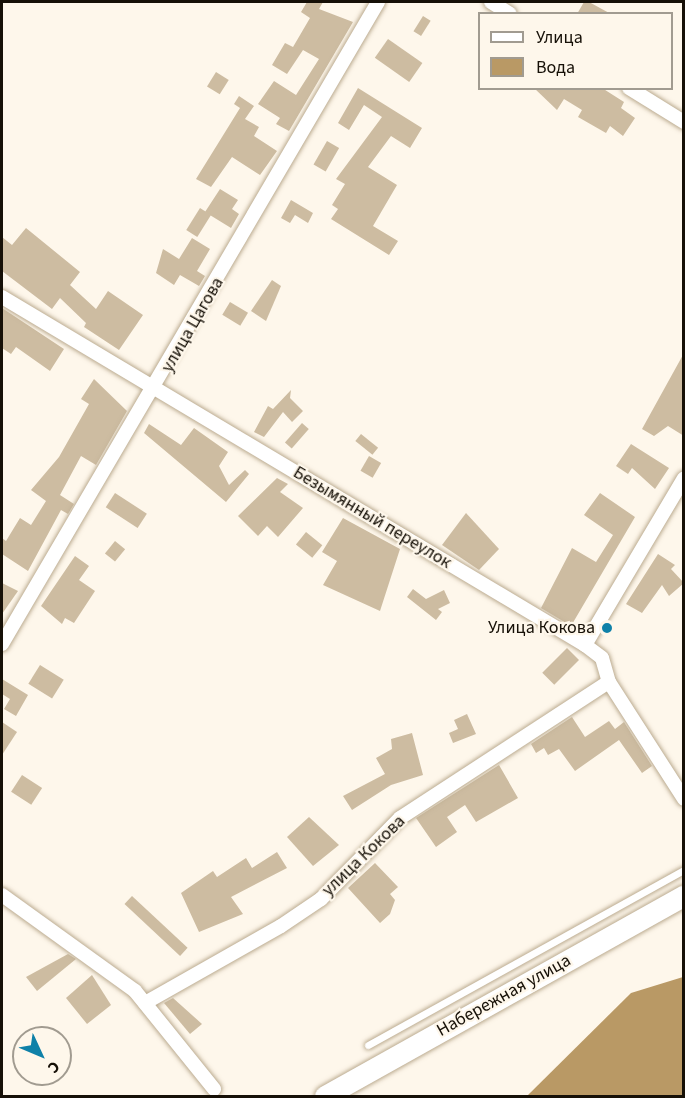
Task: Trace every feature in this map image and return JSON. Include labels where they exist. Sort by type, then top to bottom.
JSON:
[{"type":"main road","name":"Набережная улица","points":[[325,1096],[684,895]]},
{"type":"street","name":"улица Цагова","points":[[2,645],[156,389],[378,2]]},
{"type":"street","points":[[491,2],[507,12]]},
{"type":"street","points":[[632,90],[684,122]]},
{"type":"street","name":"Безымянный переулок","points":[[2,297],[585,645],[602,658],[609,682],[684,799]]},
{"type":"street","points":[[585,645],[684,478]]},
{"type":"street","name":"улица Кокова","points":[[145,1003],[281,926],[321,899],[400,818],[609,682]]},
{"type":"street","points":[[2,895],[145,1003],[214,1089]]},
{"type":"lane","points":[[368,1045],[684,870]]},
{"type":"water","points":[[683,977],[683,1096],[527,1096],[631,993]]},
{"type":"building","points":[[307,2],[323,2],[319,9],[353,22],[289,131],[276,124],[280,118],[258,104],[274,81],[296,95],[319,59],[303,50],[287,74],[272,65],[285,43],[293,47],[310,18],[301,12]]},
{"type":"building","points":[[584,2],[589,2],[607,12],[578,12]]},
{"type":"building","points":[[423,16],[431,21],[421,36],[413,31]]},
{"type":"building","points":[[388,39],[422,63],[409,82],[375,58]]},
{"type":"building","points":[[216,72],[229,80],[220,94],[207,86]]},
{"type":"building","points":[[358,88],[422,128],[410,148],[391,136],[368,167],[397,185],[373,226],[398,241],[389,255],[331,219],[338,209],[332,205],[345,184],[336,179],[382,117],[364,105],[349,130],[338,123]]},
{"type":"building","points":[[536,90],[605,90],[624,102],[621,108],[635,118],[623,136],[610,126],[606,133],[578,117],[582,110],[564,99],[557,110]]},
{"type":"building","points":[[239,96],[254,106],[245,119],[259,127],[254,136],[277,151],[260,175],[232,157],[211,187],[196,179],[240,108],[234,104]]},
{"type":"building","points":[[327,141],[339,148],[326,171],[314,164]]},
{"type":"building","points":[[220,189],[238,200],[232,209],[239,214],[231,228],[205,212]]},
{"type":"building","points":[[291,200],[313,213],[308,223],[295,215],[290,223],[281,218]]},
{"type":"building","points":[[200,208],[211,215],[197,237],[186,230]]},
{"type":"building","points":[[26,228],[80,272],[70,285],[96,309],[108,291],[143,315],[119,350],[84,327],[86,323],[60,298],[52,309],[2,271],[2,237],[12,245]]},
{"type":"building","points":[[192,238],[210,249],[197,271],[205,276],[199,286],[180,275],[174,285],[156,273],[163,249],[179,259]]},
{"type":"building","points":[[272,280],[281,286],[266,321],[251,311]]},
{"type":"building","points":[[230,302],[248,313],[240,326],[222,315]]},
{"type":"building","points":[[2,308],[64,349],[50,371],[16,347],[11,354],[2,348]]},
{"type":"building","points":[[684,353],[684,436],[668,426],[654,436],[642,429]]},
{"type":"building","points":[[94,379],[127,411],[96,465],[81,456],[60,495],[74,504],[68,514],[61,510],[28,571],[2,554],[2,538],[6,541],[20,518],[31,525],[46,501],[31,490],[59,457],[89,404],[81,399]]},
{"type":"building","points":[[291,390],[290,398],[303,411],[292,422],[283,412],[264,437],[254,432],[268,406],[273,409]]},
{"type":"building","points":[[302,423],[309,429],[292,449],[285,443]]},
{"type":"building","points":[[149,424],[181,445],[194,428],[228,452],[219,466],[229,485],[245,470],[249,474],[226,502],[144,433]]},
{"type":"building","points":[[361,434],[378,448],[372,455],[355,441]]},
{"type":"building","points":[[631,444],[669,468],[655,489],[632,468],[628,474],[616,466]]},
{"type":"building","points":[[369,456],[381,463],[373,478],[360,471]]},
{"type":"building","points":[[277,478],[288,484],[280,492],[303,508],[278,537],[267,526],[258,536],[238,516]]},
{"type":"building","points":[[115,493],[147,514],[138,528],[106,507]]},
{"type":"building","points":[[600,493],[635,517],[571,626],[541,608],[572,548],[596,562],[613,535],[584,515]]},
{"type":"building","points":[[466,513],[499,549],[479,570],[442,545]]},
{"type":"building","points":[[343,518],[400,549],[380,611],[323,585],[337,561],[322,552]]},
{"type":"building","points":[[306,532],[322,545],[312,558],[296,544]]},
{"type":"building","points":[[115,541],[125,549],[115,562],[105,553]]},
{"type":"building","points":[[658,554],[675,565],[671,569],[684,583],[669,596],[662,585],[642,613],[626,604]]},
{"type":"building","points":[[75,556],[89,566],[79,580],[95,591],[74,623],[65,618],[62,624],[41,606]]},
{"type":"building","points":[[2,583],[18,591],[2,614]]},
{"type":"building","points":[[413,589],[426,599],[444,590],[450,603],[438,609],[442,612],[436,620],[407,597]]},
{"type":"building","points":[[567,648],[579,660],[554,685],[542,673]]},
{"type":"building","points":[[40,665],[64,680],[52,698],[28,684]]},
{"type":"building","points":[[2,679],[28,695],[16,716],[4,709],[10,699],[2,694]]},
{"type":"building","points":[[467,714],[476,734],[453,743],[449,733],[458,729],[454,720]]},
{"type":"building","points":[[572,717],[585,737],[609,721],[615,729],[624,722],[652,766],[642,773],[619,740],[575,771],[559,749],[548,755],[544,748],[536,753],[531,744]]},
{"type":"building","points":[[2,722],[17,732],[2,755]]},
{"type":"building","points":[[412,733],[423,775],[391,785],[352,810],[343,796],[385,774],[376,758],[392,749],[391,739]]},
{"type":"building","points":[[499,765],[518,798],[476,822],[465,805],[447,817],[457,832],[436,847],[416,818]]},
{"type":"building","points":[[22,775],[42,788],[31,805],[11,792]]},
{"type":"building","points":[[309,817],[339,845],[313,866],[287,837]]},
{"type":"building","points":[[277,852],[287,868],[231,897],[243,914],[199,932],[181,893],[213,871],[217,877],[246,858],[252,868]]},
{"type":"building","points":[[375,863],[398,887],[390,894],[395,900],[390,914],[380,923],[348,888]]},
{"type":"building","points":[[132,896],[188,948],[180,956],[124,904]]},
{"type":"building","points":[[68,954],[76,959],[37,991],[26,977]]},
{"type":"building","points":[[92,975],[111,1005],[87,1024],[66,998]]},
{"type":"building","points":[[173,998],[202,1024],[190,1034],[164,1003]]},
{"type":"place","name":"Улица Кокова","points":[[607,628]]}]
